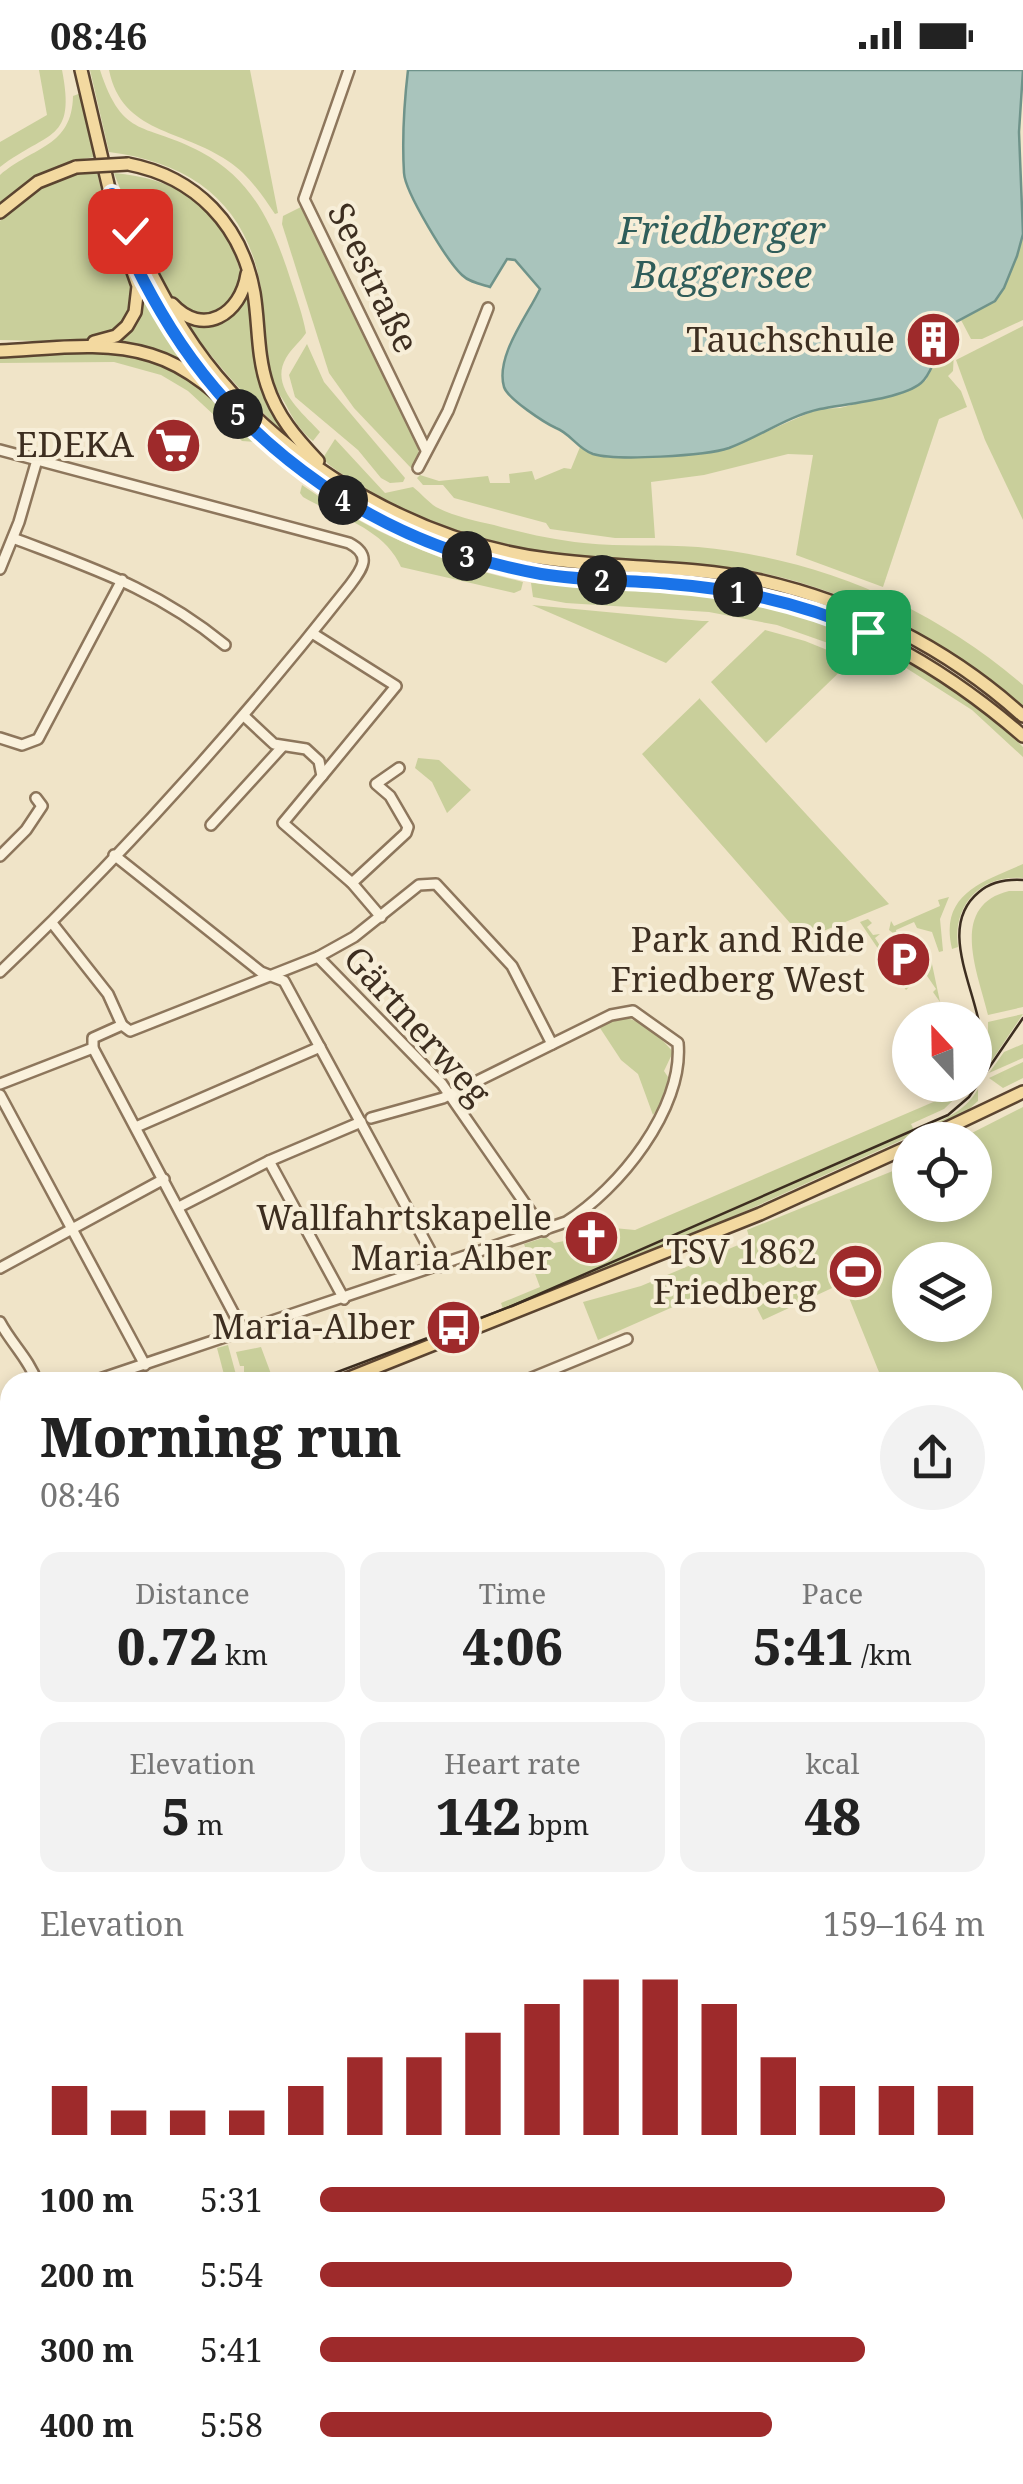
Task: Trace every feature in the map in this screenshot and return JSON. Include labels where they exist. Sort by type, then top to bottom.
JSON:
[{"type":"main road","points":[[0,347],[109,339],[132,320],[137,303],[138,286],[81,70]]},
{"type":"main road","points":[[0,212],[38,182],[76,167],[128,164],[163,174],[208,202],[238,241],[254,290],[262,370],[272,398],[292,434],[332,474]]},
{"type":"main road","points":[[112,194],[178,322],[218,377],[292,449],[352,489],[416,521],[487,546],[556,560],[729,575],[818,596],[925,644],[963,668],[1023,716]]},
{"type":"main road","points":[[127,250],[171,328],[214,391]]},
{"type":"main road","points":[[154,279],[177,309],[190,317],[207,320],[238,303],[247,270]]},
{"type":"main road","points":[[0,347],[137,351],[174,364],[214,391],[273,448],[319,484],[360,510],[416,536],[481,560],[529,572],[716,588],[806,608],[878,637],[923,661],[1023,736]]},
{"type":"main road","points":[[960,1122],[1023,1092]]},
{"type":"main road","points":[[374,1372],[760,1214],[892,1154]]},
{"type":"street","name":"Seestraße","points":[[349,70],[304,198],[426,450]]},
{"type":"street","name":"Seestraße","points":[[418,468],[448,411],[488,308]]},
{"type":"street","points":[[0,450],[350,543],[361,549],[364,563],[244,716],[52,922],[0,972]]},
{"type":"street","points":[[0,569],[37,460]]},
{"type":"street","points":[[13,538],[122,580],[188,615],[225,645]]},
{"type":"street","points":[[0,738],[22,745],[38,739],[122,580]]},
{"type":"street","points":[[312,633],[396,686],[283,823],[352,883],[381,916]]},
{"type":"street","points":[[244,716],[274,744],[306,749],[320,761],[322,776]]},
{"type":"street","points":[[211,825],[283,746]]},
{"type":"street","points":[[352,883],[406,833],[408,827],[400,810],[376,784],[399,768]]},
{"type":"street","points":[[0,856],[26,830],[42,806],[36,798]]},
{"type":"street","points":[[114,855],[261,972],[284,981],[366,1120],[439,1267]]},
{"type":"street","points":[[52,922],[108,994],[122,1025],[130,1032],[318,958],[419,885],[436,884],[512,966],[552,1044]]},
{"type":"street","name":"Gärtnerweg","points":[[318,958],[450,1094],[544,1231]]},
{"type":"street","points":[[121,1372],[544,1231],[589,1208],[620,1178],[638,1153],[672,1087],[679,1049],[675,1038],[633,1011],[611,1015],[450,1094],[366,1120],[270,1160],[179,1207]]},
{"type":"street","points":[[122,1025],[93,1038],[93,1048],[244,1333]]},
{"type":"street","points":[[136,1127],[320,1047]]},
{"type":"street","points":[[0,1084],[93,1048]]},
{"type":"street","points":[[0,1095],[145,1364]]},
{"type":"street","points":[[270,1160],[344,1299]]},
{"type":"street","points":[[0,1268],[164,1180]]},
{"type":"street","points":[[0,1322],[32,1372]]},
{"type":"street","points":[[546,1372],[627,1339]]},
{"type":"green space","points":[[39,70],[62,70],[65,110],[61,123],[55,132],[0,167],[0,142],[47,115]]},
{"type":"green space","points":[[90,70],[100,70],[118,109],[128,119],[219,163],[259,207],[284,261],[305,327],[306,333],[286,358],[282,379],[290,399],[320,432],[313,441],[298,425],[271,379],[262,295],[245,237],[231,214],[192,179],[168,167],[109,152]]},
{"type":"green space","points":[[109,70],[250,70],[278,213],[228,161],[156,128],[127,107]]},
{"type":"green space","points":[[81,93],[95,157],[43,173],[0,204],[0,175],[58,136],[71,113],[73,96]]},
{"type":"green space","points":[[97,172],[132,288],[128,317],[118,328],[89,339],[0,340],[0,221],[56,178]]},
{"type":"green space","points":[[114,173],[160,182],[198,202],[212,217],[225,234],[242,279],[227,307],[204,314],[189,311],[176,302],[150,258]]},
{"type":"green space","points":[[301,207],[307,212],[418,448],[419,456],[411,468],[354,408],[329,373],[282,224],[283,216]]},
{"type":"green space","points":[[1023,234],[1023,320],[982,339],[971,339],[961,320],[995,301],[1004,288]]},
{"type":"green space","points":[[250,287],[254,337],[293,441],[235,383],[183,319],[234,312]]},
{"type":"green space","points":[[142,291],[192,368],[153,348],[110,342],[124,333]]},
{"type":"green space","points":[[1023,326],[1023,520],[985,440],[956,360]]},
{"type":"green space","points":[[949,341],[954,352],[953,371],[948,376],[961,391],[967,407],[939,419],[883,587],[796,555],[813,455],[788,454],[704,475],[651,482],[655,538],[615,538],[550,529],[546,523],[454,498],[443,485],[423,485],[417,478],[420,475],[439,481],[488,476],[490,483],[510,483],[509,474],[532,471],[535,480],[564,468],[571,469],[580,447],[605,455],[696,455],[727,449],[818,409],[840,408],[912,389],[926,380],[933,364],[931,352]]},
{"type":"green space","points":[[307,344],[324,382],[405,478],[403,482],[390,483],[381,478],[358,450],[295,397],[289,375]]},
{"type":"green space","points":[[109,350],[158,360],[200,386],[258,442],[242,441],[188,391],[161,375],[114,362],[0,363],[0,353]]},
{"type":"green space","points":[[335,439],[385,493],[413,487],[436,507],[465,518],[573,542],[698,547],[743,553],[787,562],[871,590],[951,632],[988,657],[1023,685],[1023,708],[926,638],[818,588],[721,566],[589,557],[520,547],[419,516],[328,464],[323,458]]},
{"type":"green space","points":[[302,485],[354,518],[408,544],[464,566],[523,582],[521,590],[514,593],[401,567],[372,533],[303,497]]},
{"type":"green space","points":[[531,583],[698,592],[789,611],[832,625],[913,664],[951,688],[1023,747],[1023,757],[972,710],[903,666],[777,625],[709,612],[566,603],[533,597]]},
{"type":"green space","points":[[532,605],[702,621],[709,621],[666,663]]},
{"type":"green space","points":[[765,630],[852,660],[766,743],[711,682]]},
{"type":"green space","points":[[700,698],[889,904],[804,939],[642,754]]},
{"type":"green space","points":[[418,758],[439,760],[471,790],[447,813],[432,782],[415,768]]},
{"type":"green space","points":[[1023,864],[1023,878],[994,881],[972,896],[960,918],[958,947],[952,949],[950,930],[958,903],[979,884]]},
{"type":"green space","points":[[1009,891],[1023,891],[1023,1007],[992,1014],[992,1002],[985,1002],[972,943],[979,911],[990,899]]},
{"type":"green space","points":[[949,897],[940,919],[943,951],[939,952],[932,932],[917,928],[914,922],[896,930],[897,936],[889,930],[891,921],[894,926],[940,906],[938,900]]},
{"type":"green space","points":[[868,919],[872,923],[867,927],[873,935],[880,934],[875,938],[884,952],[892,951],[887,955],[897,968],[904,967],[899,972],[906,982],[912,979],[906,990],[860,922]]},
{"type":"green space","points":[[916,939],[928,945],[940,1002],[933,992],[936,989],[908,948],[903,950],[906,943]]},
{"type":"green space","points":[[1023,1014],[992,1060],[992,1021]]},
{"type":"green space","points":[[620,1017],[649,1029],[673,1052],[664,1071],[668,1077],[665,1099],[653,1115],[638,1074],[621,1060],[600,1028]]},
{"type":"green space","points":[[1023,1044],[1023,1058],[992,1072],[992,1069],[1004,1052]]},
{"type":"green space","points":[[1023,1062],[1023,1078],[1003,1088],[992,1077]]},
{"type":"green space","points":[[933,1102],[951,1102],[915,1122],[892,1122],[892,1145],[695,1234],[504,1312],[501,1303],[540,1287],[524,1244],[546,1237],[554,1243],[569,1240],[576,1255],[608,1241],[603,1227],[635,1230]]},
{"type":"green space","points":[[969,1102],[977,1102],[968,1110],[937,1122]]},
{"type":"green space","points":[[1023,1107],[1023,1372],[879,1372],[843,1283],[763,1320],[741,1277],[598,1340],[583,1302],[641,1286],[750,1240],[747,1230],[892,1171],[892,1222],[992,1222],[992,1123]]},
{"type":"green space","points":[[228,1345],[235,1372],[223,1372],[217,1348]]},
{"type":"green space","points":[[261,1347],[270,1372],[244,1372],[236,1352]]},
{"type":"water","name":"Friedberger Baggersee","points":[[408,70],[1023,70],[1019,132],[1023,234],[1017,256],[995,301],[952,324],[931,330],[928,346],[933,364],[925,379],[912,389],[808,412],[717,451],[640,457],[593,454],[527,410],[504,387],[502,375],[508,349],[540,289],[515,260],[507,259],[490,287],[465,277],[437,242],[411,195],[403,160]]},
{"type":"tram line","points":[[974,1002],[961,955],[959,931],[964,910],[989,885],[1023,880]]},
{"type":"tram line","points":[[337,1372],[512,1306],[948,1115],[969,1097],[1023,1018]]},
{"type":"place","name":"Tauchschule","points":[[934,340]]},
{"type":"place","name":"EDEKA","points":[[173,445]]},
{"type":"place","name":"Park and Ride Friedberg West","points":[[904,960]]},
{"type":"place","name":"Wallfahrtskapelle Maria Alber","points":[[591,1238]]},
{"type":"place","name":"TSV 1862 Friedberg","points":[[856,1272]]},
{"type":"place","name":"Maria-Alber","points":[[454,1327]]},
{"type":"route","points":[[130,231],[112,194],[127,250],[171,328],[214,391],[286,459],[360,510],[441,547],[514,568],[547,575],[753,594],[806,608],[868,632]]}]
